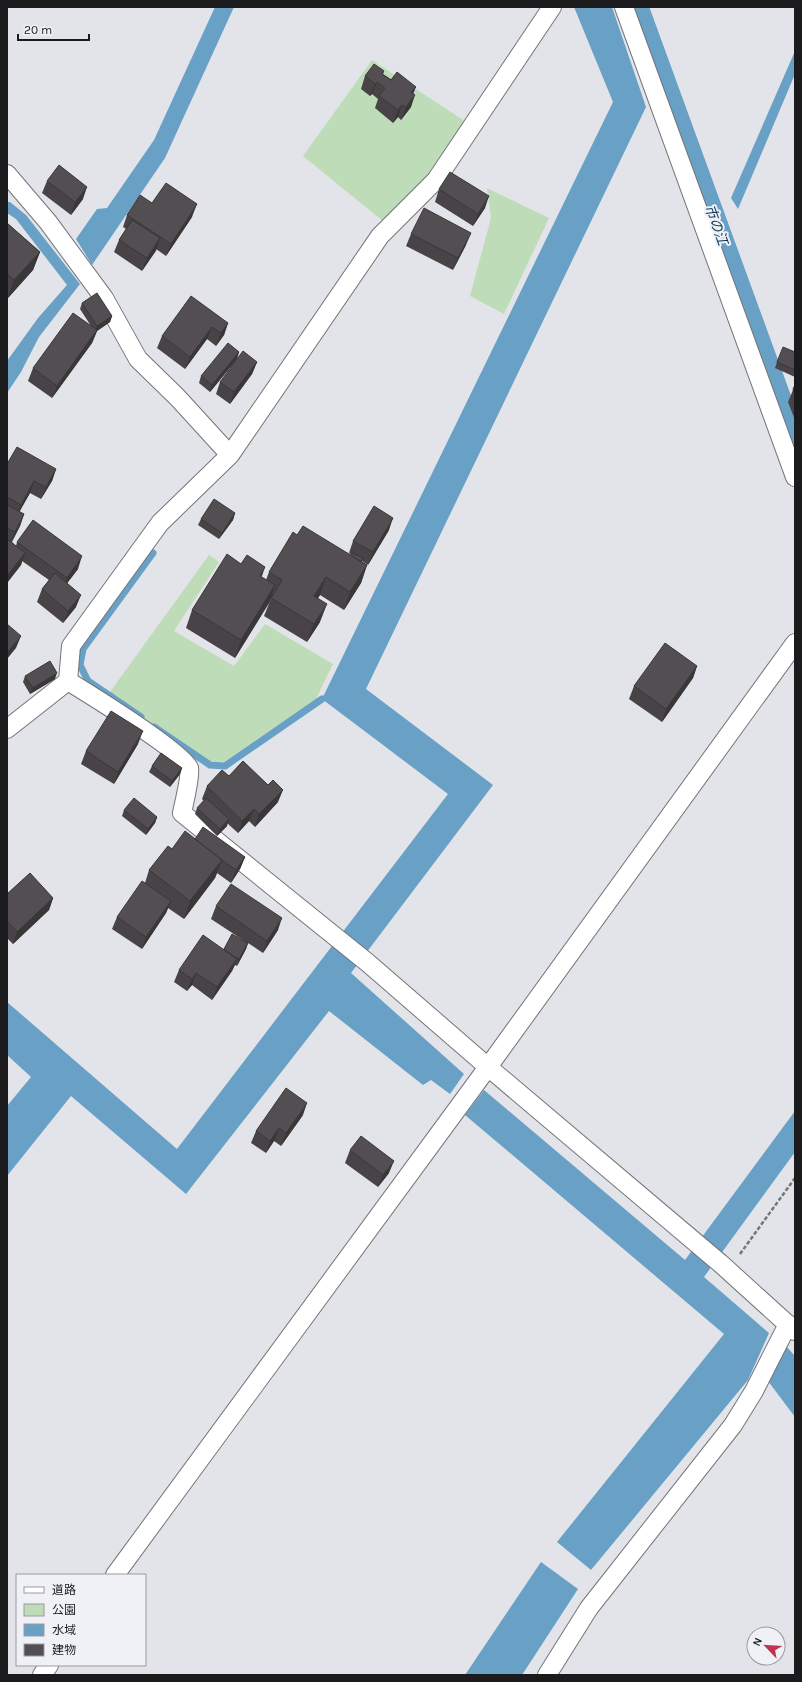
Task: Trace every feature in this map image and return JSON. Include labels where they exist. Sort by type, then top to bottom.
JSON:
[{"type":"street","points":[[7,728],[68,681],[71,646],[160,523],[230,455],[380,236],[436,180],[552,7]]},
{"type":"street","points":[[624,7],[795,477]]},
{"type":"street","points":[[7,174],[48,222],[104,298],[138,359],[178,398],[230,455]]},
{"type":"street","points":[[116,1574],[488,1067],[795,643]]},
{"type":"street","points":[[68,681],[140,727],[185,761],[190,770],[182,813],[368,962],[488,1067],[724,1266],[791,1328],[733,1425],[589,1608],[547,1675]]},
{"type":"street","points":[[42,1675],[48,1666]]},
{"type":"path","points":[[724,1266],[795,1178]]},
{"type":"green space","points":[[372,60],[466,122],[431,172],[384,222],[303,156]]},
{"type":"green space","points":[[487,188],[549,218],[504,314],[470,296],[491,218]]},
{"type":"green space","points":[[209,555],[219,562],[174,631],[234,666],[265,624],[333,664],[316,699],[224,762],[197,760],[107,696]]},
{"type":"water","points":[[215,7],[234,7],[165,158],[92,265],[76,239],[97,209],[107,208],[154,140]]},
{"type":"water","points":[[574,7],[612,7],[646,107],[366,689],[493,785],[351,973],[464,1074],[450,1094],[431,1080],[423,1085],[329,1011],[186,1194],[71,1096],[7,1176],[7,1106],[31,1077],[7,1055],[7,1002],[177,1149],[448,794],[322,699],[613,102]]},
{"type":"water","points":[[795,51],[795,74],[738,209],[731,198]]},
{"type":"water","points":[[7,202],[10,202],[26,215],[80,284],[39,337],[21,372],[7,393],[7,361],[38,318],[67,285],[16,219],[7,213]]},
{"type":"water","points":[[484,1090],[685,1260],[795,1111],[795,1152],[704,1277],[769,1333],[748,1380],[591,1570],[557,1542],[724,1334],[465,1115]]},
{"type":"water","points":[[786,1346],[795,1356],[795,1417],[768,1381]]},
{"type":"water","points":[[541,1562],[578,1589],[522,1675],[465,1675]]},
{"type":"building","points":[[374,64],[384,71],[382,74],[391,80],[397,72],[416,87],[411,92],[415,95],[406,107],[402,105],[398,110],[379,96],[385,88],[377,82],[375,84],[365,76]]},
{"type":"building","points":[[59,165],[87,187],[75,202],[47,181]]},
{"type":"building","points":[[450,172],[489,196],[478,214],[439,189]]},
{"type":"building","points":[[166,183],[197,204],[171,244],[127,215],[140,195],[152,203]]},
{"type":"building","points":[[424,208],[471,233],[458,258],[411,234]]},
{"type":"building","points":[[132,220],[160,238],[147,258],[119,240]]},
{"type":"building","points":[[7,223],[40,252],[14,280],[7,274]]},
{"type":"building","points":[[97,293],[112,316],[97,326],[82,303]]},
{"type":"building","points":[[191,296],[228,323],[221,333],[212,327],[190,357],[162,336]]},
{"type":"building","points":[[73,313],[97,330],[57,386],[33,368]]},
{"type":"building","points":[[228,343],[239,352],[212,385],[201,376]]},
{"type":"building","points":[[783,347],[795,352],[795,370],[777,362]]},
{"type":"building","points":[[243,351],[257,362],[234,392],[220,382]]},
{"type":"building","points":[[795,385],[795,396],[793,389]]},
{"type":"building","points":[[17,447],[56,469],[46,487],[34,481],[21,505],[7,497],[7,464]]},
{"type":"building","points":[[214,499],[235,513],[222,533],[201,519]]},
{"type":"building","points":[[7,505],[24,514],[15,532],[7,528]]},
{"type":"building","points":[[374,506],[393,518],[373,552],[353,541]]},
{"type":"building","points":[[33,520],[82,556],[67,578],[17,542]]},
{"type":"building","points":[[303,526],[367,565],[350,592],[326,577],[314,596],[327,604],[314,624],[271,598],[282,580],[269,572],[293,532],[297,535]]},
{"type":"building","points":[[7,539],[25,553],[7,576]]},
{"type":"building","points":[[352,553],[363,558],[361,562],[351,555]]},
{"type":"building","points":[[227,554],[241,564],[247,555],[265,567],[260,576],[275,585],[241,640],[192,610]]},
{"type":"building","points":[[55,573],[81,595],[68,611],[42,589]]},
{"type":"building","points":[[7,624],[21,636],[7,652]]},
{"type":"building","points":[[665,643],[697,666],[666,709],[634,686]]},
{"type":"building","points":[[50,661],[57,673],[33,688],[25,676]]},
{"type":"building","points":[[111,711],[143,731],[118,772],[86,751]]},
{"type":"building","points":[[161,753],[182,768],[172,781],[152,766]]},
{"type":"building","points":[[243,761],[268,785],[273,780],[283,790],[259,814],[254,809],[242,821],[207,786],[222,770],[229,776]]},
{"type":"building","points":[[134,798],[157,817],[148,829],[124,810]]},
{"type":"building","points":[[206,798],[229,819],[220,829],[197,808]]},
{"type":"building","points":[[203,827],[245,857],[236,870],[195,839]]},
{"type":"building","points":[[185,831],[222,860],[190,901],[149,870],[168,846],[172,849]]},
{"type":"building","points":[[30,873],[53,898],[17,932],[7,921],[7,894]]},
{"type":"building","points":[[142,881],[171,901],[146,937],[117,917]]},
{"type":"building","points":[[231,884],[282,918],[267,941],[216,906]]},
{"type":"building","points":[[232,934],[248,943],[239,959],[224,949]]},
{"type":"building","points":[[203,935],[237,959],[217,987],[196,973],[192,979],[179,970]]},
{"type":"building","points":[[286,1088],[307,1103],[286,1133],[279,1128],[270,1141],[256,1131]]},
{"type":"building","points":[[361,1136],[394,1161],[383,1175],[350,1150]]},
{"type":"waterway","name":"市の江","points":[[636,7],[795,443]]},
{"type":"waterway","points":[[141,717],[88,681],[80,665],[83,649],[153,553]]},
{"type":"waterway","points":[[154,727],[210,765],[225,766],[322,699]]}]
